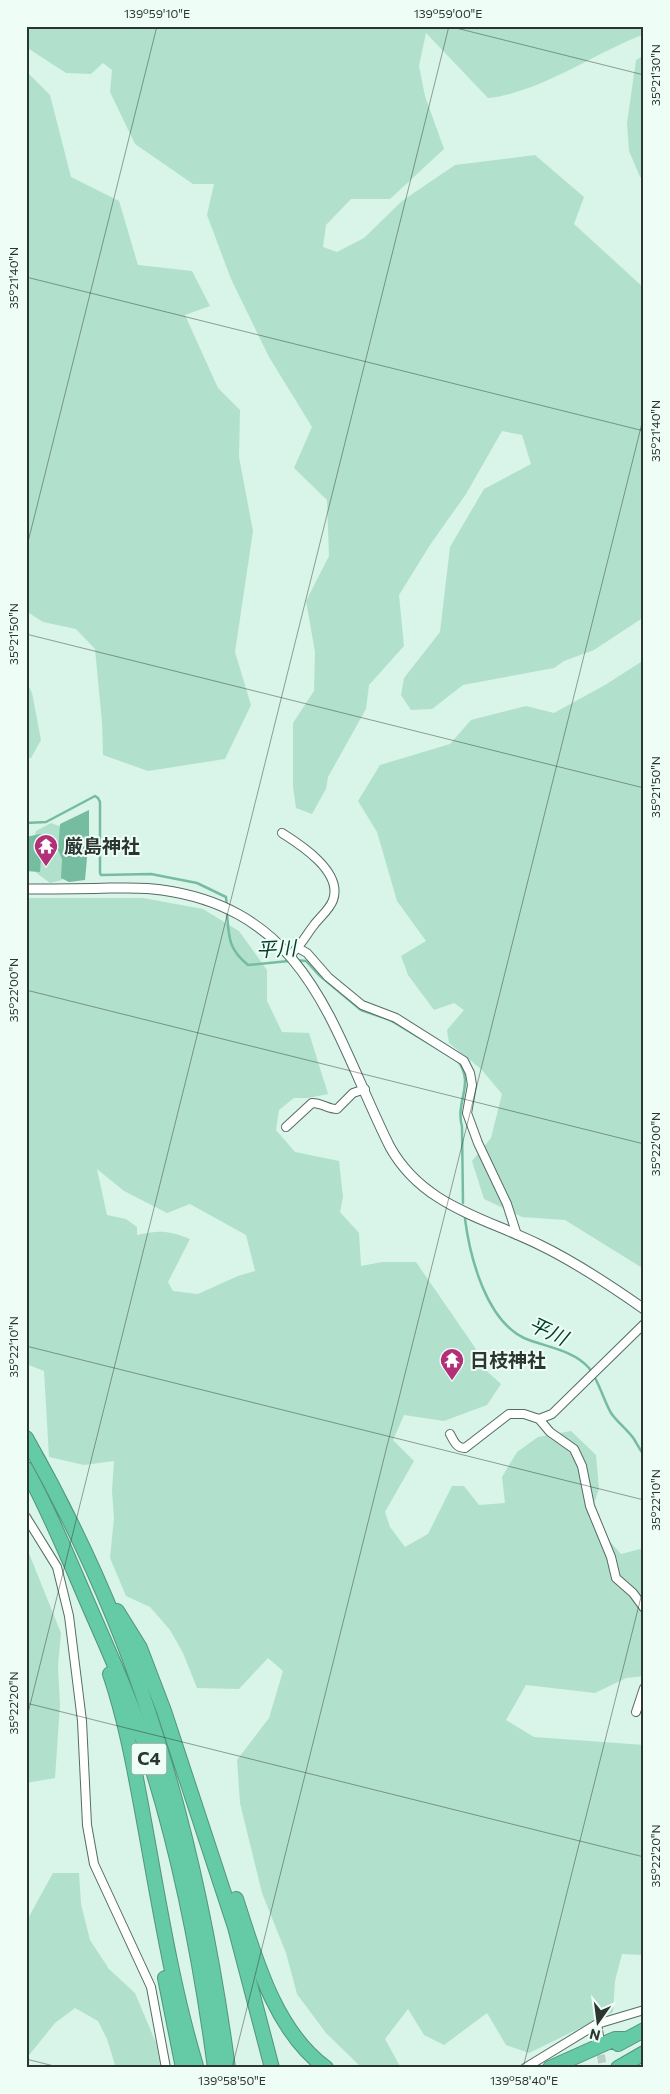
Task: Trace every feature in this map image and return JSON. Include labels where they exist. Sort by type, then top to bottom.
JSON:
[{"type":"highway","name":"C4","points":[[26,1438],[61,1502],[108,1605],[145,1702],[192,1866],[206,1927],[228,2068]]},
{"type":"highway","name":"C4","points":[[26,1469],[48,1511],[133,1711],[164,1807],[193,1929],[215,2068]]},
{"type":"highway","points":[[61,1502],[81,1534],[112,1604],[140,1648],[164,1711],[207,1812],[242,1918],[278,2009],[307,2052],[326,2068]]},
{"type":"highway","points":[[95,1618],[98,1640],[111,1676],[135,1774],[163,1926],[186,2032],[190,2067]]},
{"type":"highway","points":[[164,1711],[235,1927],[272,2067]]},
{"type":"highway","points":[[573,2068],[644,2030]]},
{"type":"highway","points":[[550,2068],[615,2039],[626,2039]]},
{"type":"highway","points":[[618,2068],[644,2053]]},
{"type":"street","points":[[282,833],[311,852],[324,866],[332,880],[334,891],[333,900],[292,958]]},
{"type":"street","points":[[26,889],[160,889],[222,906],[271,936],[292,958],[312,984],[365,1089],[390,1147],[417,1182],[444,1202],[517,1235],[584,1269],[644,1309]]},
{"type":"street","points":[[298,948],[313,958],[328,977],[362,1005],[396,1018],[464,1061],[470,1072],[472,1085],[467,1113],[478,1144],[506,1204],[517,1235]]},
{"type":"street","points":[[286,1127],[312,1103],[320,1103],[328,1108],[337,1109],[354,1093],[365,1089]]},
{"type":"street","points":[[539,1419],[552,1414],[644,1324]]},
{"type":"street","points":[[450,1434],[456,1445],[460,1448],[465,1448],[509,1414],[524,1414],[539,1419],[550,1432],[574,1449],[582,1466],[590,1506],[611,1557],[616,1578],[633,1593],[644,1608]]},
{"type":"street","points":[[26,1517],[57,1567],[69,1616],[82,1721],[87,1825],[94,1864],[152,1987],[166,2068]]},
{"type":"street","points":[[636,1712],[644,1688]]},
{"type":"street","points":[[526,2068],[597,2024],[644,2010]]},
{"type":"street","points":[[597,2024],[598,2036]]},
{"type":"shaded area","points":[[26,26],[644,26],[644,37],[642,35],[623,43],[566,72],[527,89],[488,98],[426,33],[419,66],[425,96],[444,149],[390,199],[351,199],[326,225],[323,247],[337,252],[364,238],[402,201],[455,165],[535,155],[584,197],[574,224],[644,288],[644,617],[594,650],[564,661],[554,668],[463,685],[432,709],[411,710],[401,695],[404,678],[440,632],[450,547],[484,489],[531,464],[522,435],[502,431],[466,494],[430,545],[399,595],[404,646],[369,685],[366,709],[328,777],[326,789],[312,814],[296,808],[293,787],[293,723],[314,691],[315,652],[306,601],[329,556],[327,500],[294,468],[312,427],[269,357],[231,279],[207,215],[214,184],[193,184],[135,144],[110,92],[112,70],[103,63],[91,74],[66,73],[26,47]]},
{"type":"shaded area","points":[[644,55],[644,178],[640,177],[629,151],[627,123],[636,60]]},
{"type":"shaded area","points":[[26,71],[50,95],[71,177],[119,201],[138,265],[192,271],[210,306],[185,315],[218,388],[240,410],[239,457],[253,531],[235,652],[251,705],[225,759],[148,771],[103,755],[95,649],[76,629],[43,622],[26,611]]},
{"type":"shaded area","points":[[644,660],[644,1269],[565,1220],[522,1217],[484,1199],[472,1161],[491,1138],[502,1094],[481,1069],[449,1043],[447,1030],[464,1010],[454,1003],[434,1010],[408,975],[401,956],[426,941],[397,901],[377,832],[358,801],[380,765],[450,744],[471,720],[526,706],[554,713],[605,685]]},
{"type":"shaded area","points":[[26,681],[32,693],[41,740],[31,758],[26,758]]},
{"type":"shaded area","points":[[89,810],[85,880],[69,882],[61,878],[62,859],[58,850],[60,824]]},
{"type":"shaded area","points":[[51,823],[64,828],[65,875],[62,880],[50,883],[34,871],[39,841],[35,834],[36,831]]},
{"type":"shaded area","points":[[40,834],[46,836],[46,846],[41,858],[40,872],[26,871],[26,837]]},
{"type":"shaded area","points":[[26,898],[143,898],[203,909],[239,931],[267,970],[267,1001],[282,1032],[309,1033],[328,1094],[308,1098],[294,1098],[279,1110],[276,1130],[295,1152],[339,1161],[343,1197],[340,1212],[359,1233],[361,1266],[382,1262],[416,1262],[476,1349],[470,1356],[501,1384],[487,1405],[444,1421],[404,1415],[393,1440],[414,1461],[385,1512],[390,1527],[405,1547],[428,1534],[452,1486],[464,1486],[479,1505],[505,1503],[502,1477],[517,1452],[538,1437],[571,1431],[596,1455],[599,1489],[589,1518],[621,1554],[644,1548],[644,1676],[626,1678],[595,1693],[526,1685],[506,1720],[534,1737],[644,1745],[644,1955],[622,1954],[615,1981],[613,2012],[529,2053],[506,2045],[487,2013],[444,2045],[424,2035],[408,2009],[385,2039],[401,2068],[362,2068],[326,2033],[297,1994],[286,1953],[262,1893],[240,1803],[237,1760],[269,1718],[283,1671],[268,1658],[239,1689],[197,1688],[183,1653],[170,1630],[150,1607],[126,1596],[110,1558],[114,1518],[112,1491],[114,1461],[84,1465],[49,1457],[44,1371],[26,1364]],"holes":[[[97,1169],[124,1191],[167,1213],[190,1204],[246,1235],[255,1271],[238,1276],[198,1294],[173,1291],[168,1282],[190,1239],[164,1232],[137,1235],[137,1227],[126,1219],[107,1215]]]},
{"type":"shaded area","points":[[26,1546],[61,1633],[58,1666],[60,1705],[55,1778],[26,1783]]},
{"type":"shaded area","points":[[53,1873],[79,1873],[81,1904],[90,1940],[109,1969],[135,1993],[156,2043],[161,2068],[116,2068],[107,2039],[98,2021],[75,2008],[55,2023],[26,2059],[26,1922]]},
{"type":"waterway","name":"平川","points":[[26,823],[46,822],[95,796],[100,802],[101,875],[151,874],[197,883],[226,897],[227,908]]},
{"type":"waterway","name":"平川","points":[[227,914],[229,936],[233,948],[248,965],[289,961]]},
{"type":"waterway","name":"平川","points":[[294,960],[306,961],[319,975],[361,1010],[390,1020],[458,1061],[465,1077],[461,1109],[463,1203]]},
{"type":"waterway","name":"平川","points":[[465,1219],[476,1269],[482,1286],[499,1317],[524,1338],[567,1353],[583,1362],[596,1379],[611,1413],[631,1435],[644,1455]]},
{"type":"tunnel","points":[[599,2043],[603,2068]]},
{"type":"place","name":"厳島神社","points":[[46,867]]},
{"type":"place","name":"日枝神社","points":[[452,1381]]}]
